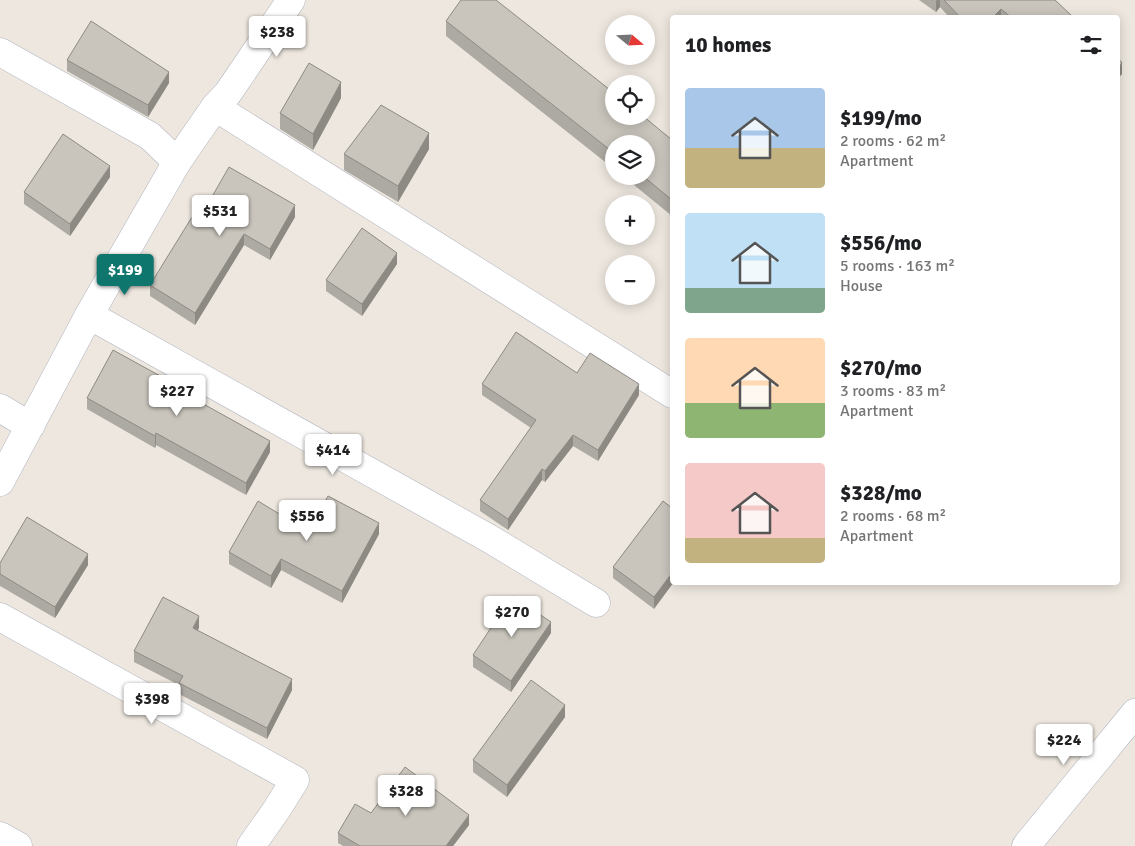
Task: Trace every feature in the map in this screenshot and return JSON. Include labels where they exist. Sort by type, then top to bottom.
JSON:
[{"type":"street","points":[[0,482],[89,315],[177,162],[215,107],[228,93],[291,0]]},
{"type":"street","points":[[0,52],[150,136],[177,162]]},
{"type":"street","points":[[215,107],[670,393]]},
{"type":"street","points":[[89,315],[490,539],[596,603]]},
{"type":"street","points":[[0,408],[31,425]]},
{"type":"street","points":[[0,617],[295,780],[251,846]]},
{"type":"street","points":[[1026,846],[1135,713]]},
{"type":"street","points":[[0,836],[18,846]]},
{"type":"building","points":[[461,0],[496,0],[605,86],[605,125],[654,125],[670,138],[670,198],[654,185],[655,135],[605,135],[605,146],[446,21]]},
{"type":"building","points":[[944,0],[1055,0],[1071,15],[1008,15],[1001,9],[995,15],[958,15]]},
{"type":"building","points":[[91,21],[169,72],[148,105],[67,60]]},
{"type":"building","points":[[309,63],[341,82],[313,134],[280,113]]},
{"type":"building","points":[[381,105],[429,133],[398,186],[344,154]]},
{"type":"building","points":[[63,134],[110,166],[70,224],[24,192]]},
{"type":"building","points":[[229,167],[295,205],[270,249],[244,234],[195,313],[150,285],[192,217],[198,221]]},
{"type":"building","points":[[362,228],[397,253],[362,304],[326,280]]},
{"type":"building","points":[[516,332],[577,373],[590,353],[639,384],[598,450],[573,435],[545,471],[542,469],[508,519],[480,500],[536,420],[482,384]]},
{"type":"building","points":[[113,350],[182,388],[180,391],[270,441],[246,483],[156,433],[155,436],[87,398]]},
{"type":"building","points":[[328,496],[379,523],[342,591],[281,559],[271,576],[229,552],[258,501],[309,532]]},
{"type":"building","points":[[663,501],[670,506],[670,576],[654,597],[613,567]]},
{"type":"building","points":[[27,517],[88,554],[55,607],[0,574],[0,563]]},
{"type":"building","points":[[512,596],[551,622],[511,681],[473,655]]},
{"type":"building","points":[[163,597],[199,616],[193,628],[292,679],[267,728],[179,683],[183,676],[134,651]]},
{"type":"building","points":[[531,680],[565,705],[507,785],[473,760]]},
{"type":"building","points":[[405,767],[469,815],[446,846],[360,846],[338,833],[355,804],[371,813]]}]
